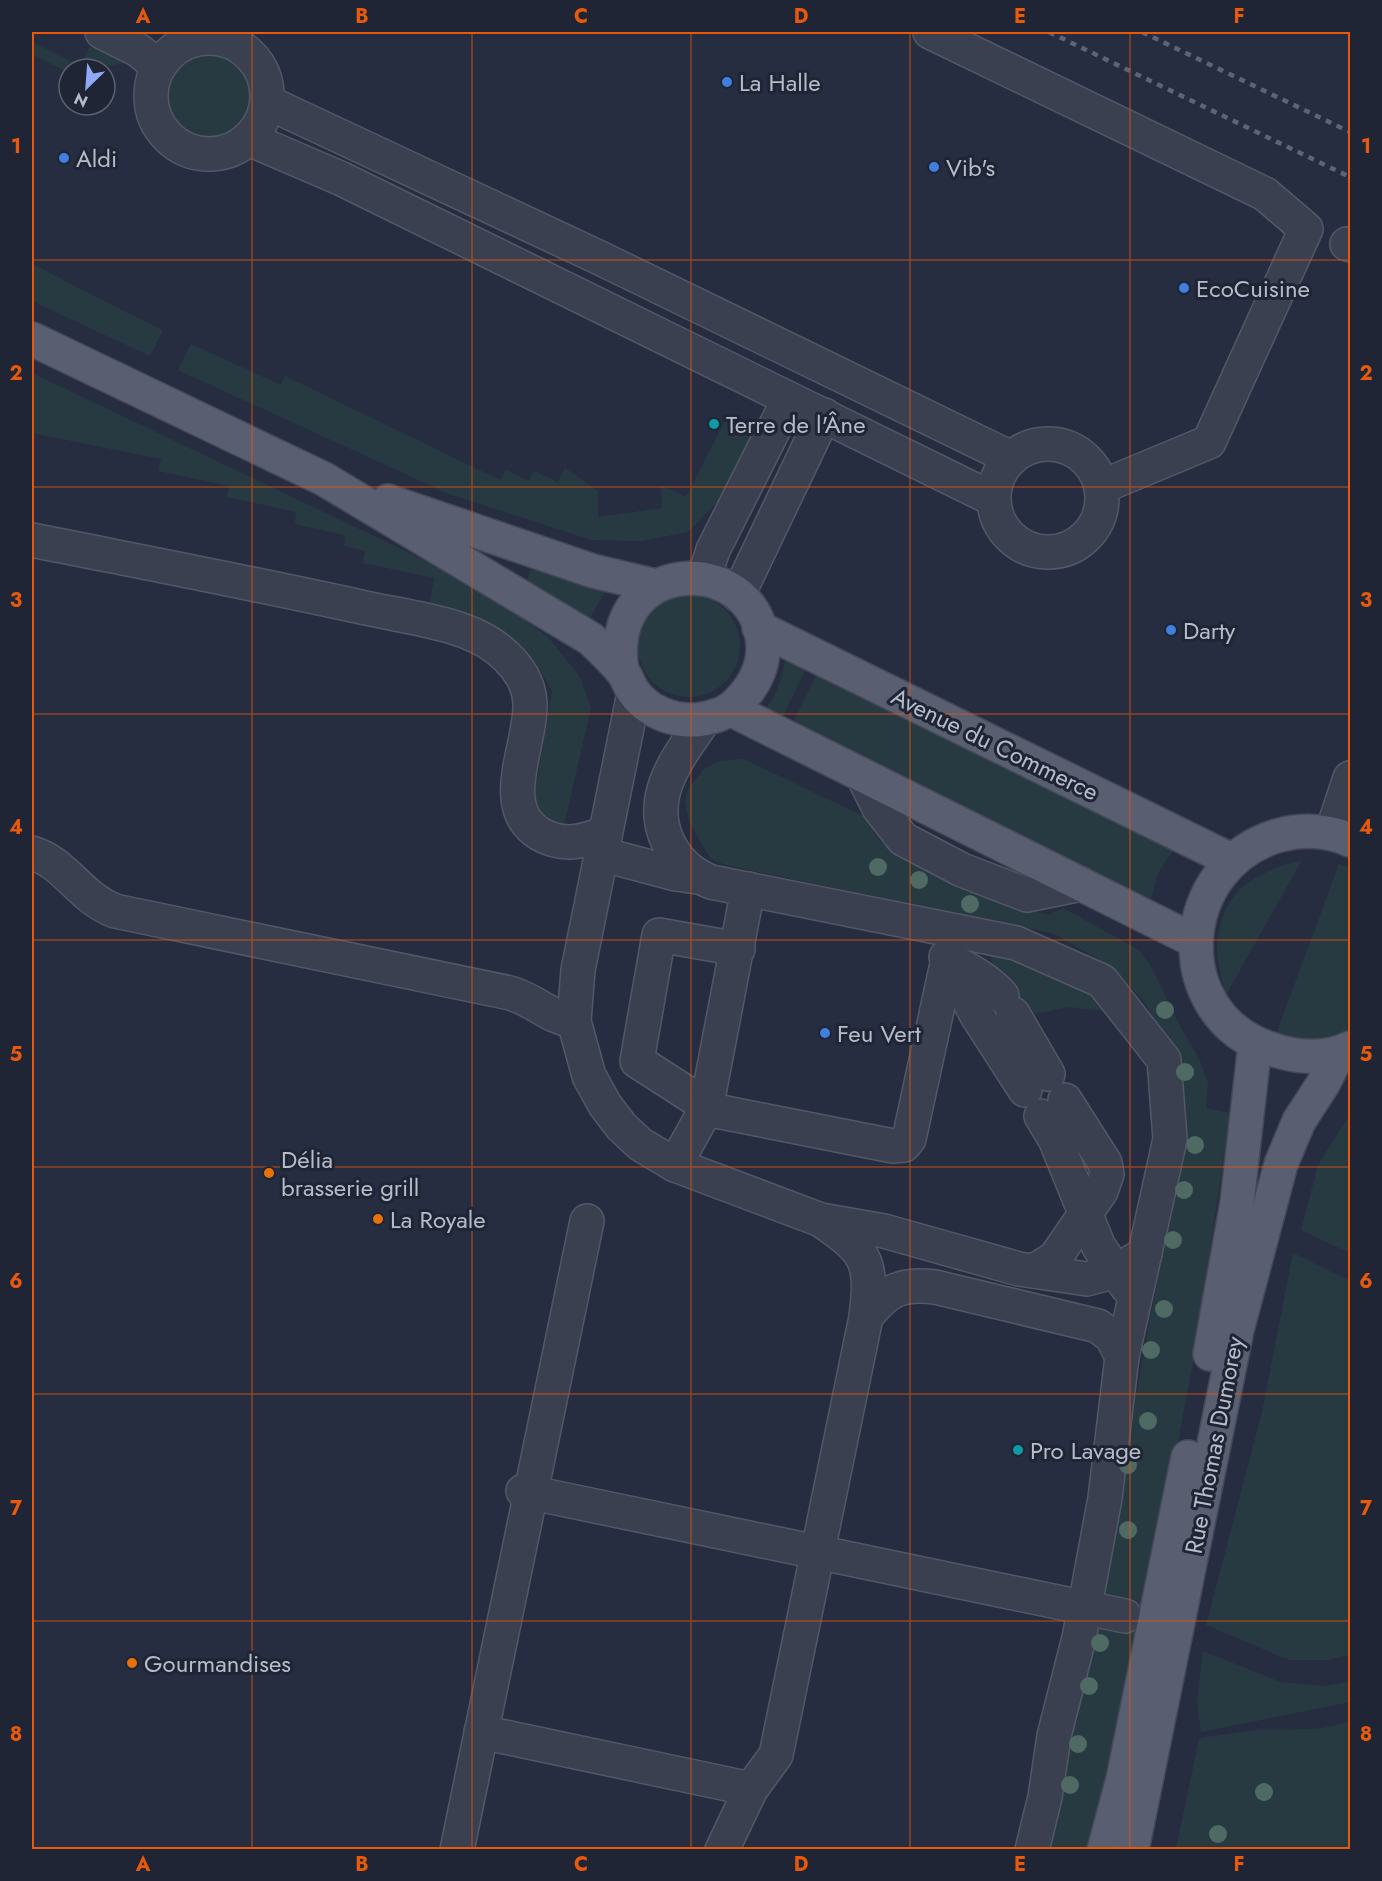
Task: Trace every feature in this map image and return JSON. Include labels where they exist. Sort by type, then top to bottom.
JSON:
[{"type":"main road","points":[[32,339],[324,479],[591,639],[648,707],[665,716],[684,721],[717,715],[747,694],[758,674],[763,651],[759,628],[752,610],[738,595],[722,584],[704,578],[679,578],[656,586],[636,602],[624,622],[618,647],[628,682]]},
{"type":"main road","points":[[324,479],[593,571],[656,586]]},
{"type":"main road","name":"Avenue du Commerce","points":[[759,628],[1231,860]]},
{"type":"main road","points":[[717,715],[863,776],[1195,941]]},
{"type":"main road","points":[[1341,836],[1296,831],[1261,840],[1231,860],[1212,883],[1200,911],[1195,941],[1198,972],[1210,1001],[1230,1026],[1255,1044],[1296,1057],[1344,1051]]},
{"type":"main road","name":"Rue Thomas Dumorey","points":[[1104,1850],[1123,1779],[1211,1352],[1237,1203],[1255,1044]]},
{"type":"main road","name":"Rue Thomas Dumorey","points":[[1132,1850],[1237,1330],[1281,1164],[1299,1121],[1344,1051]]},
{"type":"street","points":[[102,32],[138,50],[159,67]]},
{"type":"street","points":[[930,32],[1265,194],[1306,229],[1209,441],[1101,487]]},
{"type":"street","points":[[206,38],[224,40],[240,47],[254,58],[267,86],[267,102],[258,128],[249,139],[233,149],[216,154],[197,153],[180,146],[166,135],[156,120],[152,102],[152,84],[159,67],[171,52],[188,42],[206,38]]},
{"type":"street","points":[[267,102],[600,258],[1011,458]]},
{"type":"street","points":[[249,139],[342,179],[993,499]]},
{"type":"street","points":[[704,578],[713,550],[789,399]]},
{"type":"street","points":[[738,595],[824,416]]},
{"type":"street","points":[[1053,444],[1068,448],[1089,463],[1101,487],[1102,504],[1097,522],[1087,536],[1072,547],[1055,552],[1037,552],[1021,545],[1007,534],[995,512],[993,499],[995,484],[1011,458],[1038,445],[1053,444]]},
{"type":"street","points":[[32,540],[319,598],[479,636],[514,665],[525,682],[530,712],[518,789],[520,813],[531,828],[547,838],[564,842],[603,843],[676,874],[1016,943],[1102,981],[1164,1060],[1170,1139],[1122,1357],[1105,1498],[1085,1607],[1054,1736],[1045,1797],[1032,1850]]},
{"type":"street","points":[[628,682],[603,843],[579,970],[574,1022],[584,1063],[605,1106],[640,1144],[675,1165],[821,1220],[873,1228],[1034,1271],[1087,1279],[1116,1271],[1145,1254]]},
{"type":"street","points":[[702,878],[685,868],[674,855],[660,819],[661,797],[669,772],[717,715]]},
{"type":"street","points":[[1341,836],[1350,778]]},
{"type":"street","points":[[32,853],[54,863],[84,894],[115,911],[510,993],[537,1004],[549,1015],[574,1022]]},
{"type":"street","points":[[675,1165],[706,1109],[748,889]]},
{"type":"street","points":[[897,919],[931,940],[948,959],[976,1014],[1045,1095]]},
{"type":"street","points":[[738,949],[659,935],[637,1061],[696,1099],[706,1109],[893,1146],[904,1145],[909,1139],[948,959]]},
{"type":"street","points":[[948,959],[970,970],[994,988],[1007,1005],[1045,1095],[1055,1139],[1099,1247],[1135,1299]]},
{"type":"street","points":[[1034,1271],[1055,1258],[1086,1215]]},
{"type":"street","points":[[722,1850],[752,1789],[776,1755],[866,1317],[870,1288],[861,1251],[821,1220]]},
{"type":"street","points":[[457,1850],[526,1491],[587,1221]]},
{"type":"street","points":[[866,1317],[883,1296],[897,1289],[916,1285],[935,1287],[1098,1326],[1112,1337],[1122,1357]]},
{"type":"street","points":[[526,1491],[1125,1616]]},
{"type":"street","points":[[481,1732],[752,1789]]},
{"type":"shaded area","points":[[94,39],[125,55],[123,63],[117,64],[117,57],[85,57]]},
{"type":"shaded area","points":[[32,42],[62,57],[57,57],[57,67],[32,54]]},
{"type":"shaded area","points":[[209,56],[225,59],[238,68],[247,81],[250,97],[247,113],[238,126],[225,135],[209,138],[193,135],[180,126],[171,113],[168,97],[171,81],[180,68],[193,59]]},
{"type":"shaded area","points":[[32,264],[163,330],[150,356],[32,301]]},
{"type":"shaded area","points":[[191,344],[281,385],[285,376],[500,480],[506,470],[529,481],[534,471],[558,482],[565,468],[598,491],[598,517],[662,508],[661,485],[686,497],[726,419],[754,433],[719,500],[688,532],[642,541],[591,540],[449,494],[178,370]]},
{"type":"shaded area","points":[[32,373],[418,557],[507,607],[548,637],[580,677],[591,708],[564,825],[544,816],[534,798],[552,691],[535,663],[518,645],[482,623],[457,613],[429,607],[434,578],[363,563],[365,551],[344,546],[345,535],[295,524],[296,512],[227,497],[229,486],[158,471],[161,459],[32,433]]},
{"type":"shaded area","points":[[531,570],[608,586],[585,627],[526,582]]},
{"type":"shaded area","points":[[689,595],[709,599],[725,610],[736,626],[740,646],[736,666],[725,682],[709,693],[689,697],[669,693],[653,682],[642,666],[638,646],[642,626],[653,610],[669,599]]},
{"type":"shaded area","points":[[785,659],[806,668],[778,727],[760,716],[777,690]]},
{"type":"shaded area","points":[[816,675],[1174,849],[1158,873],[1150,902],[789,730]]},
{"type":"shaded area","points":[[744,759],[865,817],[877,837],[891,851],[932,865],[1002,904],[1049,915],[1063,908],[1139,950],[1151,966],[1180,1026],[1199,1058],[1208,1083],[1206,1108],[1230,1113],[1197,1340],[1161,1535],[1091,1849],[1037,1849],[1112,1528],[1164,1243],[1183,1131],[1175,1054],[1144,1001],[1111,967],[1055,934],[725,865],[710,858],[689,822],[685,801],[688,789],[704,769],[720,761]]},
{"type":"shaded area","points":[[1302,860],[1226,995],[1217,949],[1219,929],[1224,913],[1232,899],[1254,879],[1268,871]]},
{"type":"shaded area","points":[[1339,864],[1350,868],[1350,1037],[1322,1045],[1274,1040]]},
{"type":"shaded area","points":[[990,955],[1044,966],[1083,986],[1105,1011],[1069,1007],[1035,1014],[1026,1011],[1012,989],[994,969]]},
{"type":"shaded area","points":[[1350,1114],[1350,1253],[1301,1230],[1318,1165]]},
{"type":"shaded area","points":[[1293,1253],[1350,1281],[1350,1655],[1327,1660],[1289,1660],[1206,1625],[1262,1412]]},
{"type":"shaded area","points":[[1203,1651],[1281,1682],[1323,1686],[1350,1682],[1350,1702],[1201,1732],[1197,1703]]},
{"type":"shaded area","points":[[1350,1722],[1350,1849],[1176,1849],[1199,1738],[1256,1730],[1318,1729]]},
{"type":"railway","points":[[1049,32],[1350,177]]},
{"type":"railway","points":[[1142,32],[1350,132]]},
{"type":"place","name":"La Halle","points":[[727,82]]},
{"type":"place","name":"Aldi","points":[[64,158]]},
{"type":"place","name":"Vib's","points":[[934,167]]},
{"type":"place","name":"EcoCuisine","points":[[1184,288]]},
{"type":"place","name":"Terre de l'Âne","points":[[714,424]]},
{"type":"place","name":"Darty","points":[[1171,630]]},
{"type":"place","name":"Feu Vert","points":[[825,1033]]},
{"type":"place","name":"Délia brasserie grill","points":[[269,1173]]},
{"type":"place","name":"La Royale","points":[[378,1219]]},
{"type":"place","name":"Pro Lavage","points":[[1018,1450]]},
{"type":"place","name":"Gourmandises","points":[[132,1663]]}]
